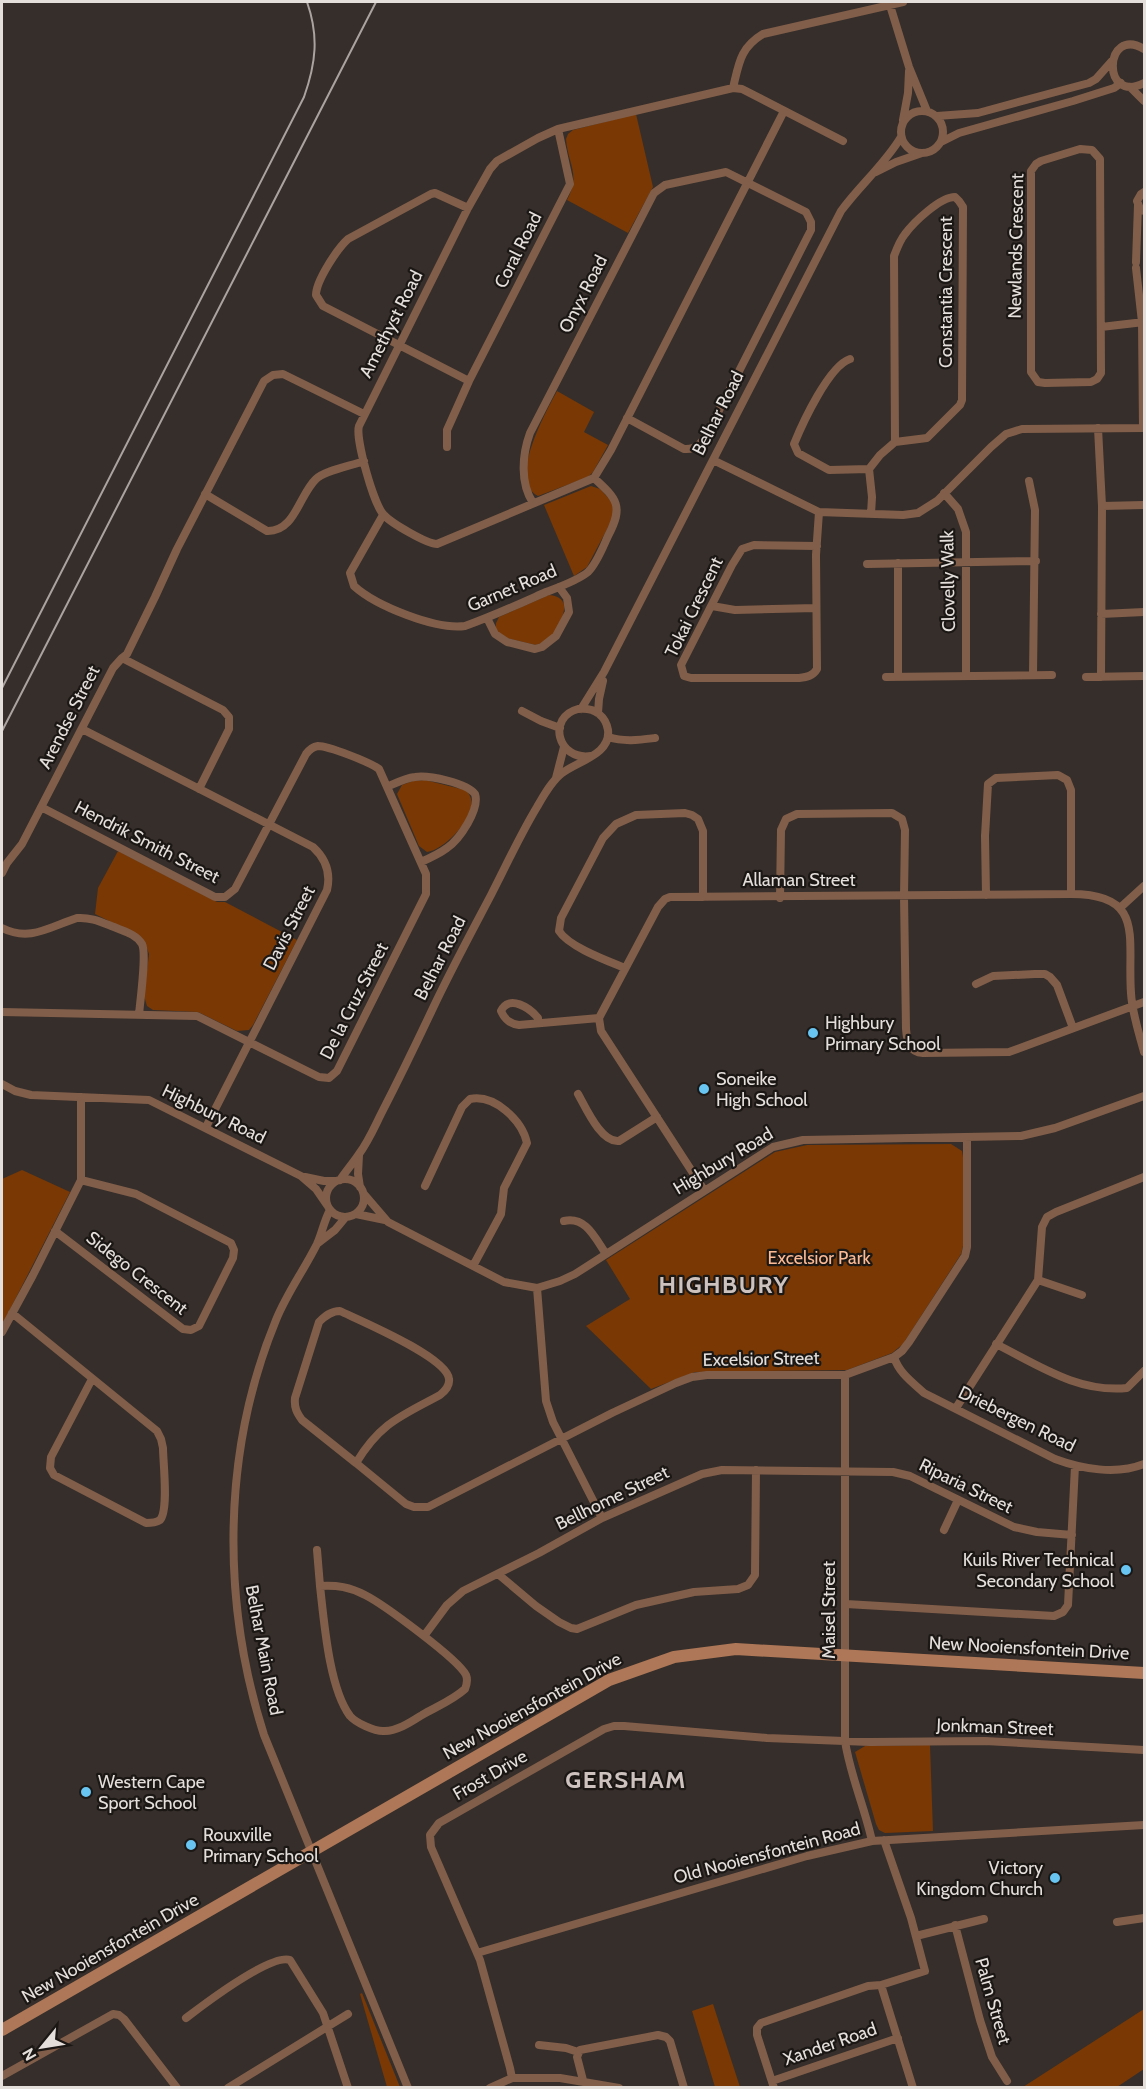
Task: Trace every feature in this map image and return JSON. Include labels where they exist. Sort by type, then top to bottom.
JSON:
[{"type":"street","points":[[843,141],[742,89],[733,88],[741,55],[752,41],[763,34],[890,3],[903,2]]},
{"type":"street","points":[[890,3],[909,67],[927,111]]},
{"type":"street","points":[[903,120],[914,112],[927,111],[937,116],[978,113],[1089,83],[1112,62],[1119,50],[1134,45],[1144,47]]},
{"type":"street","points":[[1112,62],[1112,72],[1144,101]]},
{"type":"street","points":[[909,67],[908,93],[900,128],[901,137],[906,147],[922,153],[935,149],[941,142],[959,133],[1125,85],[1138,86],[1144,83]]},
{"type":"street","name":"Amethyst Road","points":[[383,515],[376,501],[357,434],[364,414],[468,208],[497,160],[558,129],[733,88]]},
{"type":"street","points":[[383,515],[423,540],[437,544],[594,478],[611,450],[784,111]]},
{"type":"street","points":[[937,116],[942,124],[941,142]]},
{"type":"street","name":"Coral Road","points":[[447,447],[447,430],[469,381],[570,184],[558,129]]},
{"type":"street","name":"Belhar Road","points":[[581,709],[604,672],[831,230],[856,191],[887,158],[901,137]]},
{"type":"street","name":"Newlands Crescent","points":[[1080,149],[1092,150],[1100,159],[1101,327],[1101,373],[1097,379],[1091,382],[1045,383],[1038,382],[1034,378],[1031,372],[1032,171],[1041,161],[1080,149]]},
{"type":"street","name":"Belhar Road","points":[[870,175],[896,162],[922,153]]},
{"type":"street","name":"Onyx Road","points":[[533,503],[525,488],[524,480],[527,442],[530,433],[654,193],[665,185],[720,172],[729,173],[806,212],[810,218],[811,230],[709,430],[698,447],[693,449],[679,446],[627,418]]},
{"type":"street","points":[[713,460],[819,512],[903,515],[918,513],[937,501],[1006,434],[1022,429],[1144,428],[1144,320],[1136,265],[1141,208],[1138,197],[1144,192]]},
{"type":"street","points":[[468,208],[435,193],[348,238],[318,284],[316,296],[323,306],[469,381]]},
{"type":"street","name":"Constantia Crescent","points":[[955,197],[963,207],[962,400],[960,405],[927,438],[895,442],[894,256],[904,234],[938,203],[955,197]]},
{"type":"street","points":[[1101,327],[1144,320]]},
{"type":"street","points":[[850,358],[843,361],[831,374],[794,444],[798,453],[829,470],[869,469]]},
{"type":"street","points":[[122,658],[127,654],[177,549],[264,381],[273,375],[283,374],[364,414]]},
{"type":"street","points":[[1098,428],[1102,506],[1101,677]]},
{"type":"street","points":[[871,514],[869,469],[895,442]]},
{"type":"street","points":[[205,494],[267,531],[271,531],[284,526],[318,477],[364,461]]},
{"type":"street","name":"Garnet Road","points":[[383,515],[350,573],[354,586],[397,612],[450,627],[465,626],[559,587],[591,569],[617,516],[616,501],[594,478]]},
{"type":"street","points":[[1029,481],[1035,510],[1033,675]]},
{"type":"street","name":"Clovelly Walk","points":[[945,493],[957,509],[966,532],[966,675]]},
{"type":"street","points":[[1102,506],[1144,505]]},
{"type":"street","name":"Tokai Crescent","points":[[817,546],[754,545],[744,547],[732,565],[681,665],[681,671],[687,678],[799,678],[809,676],[817,669],[819,512]]},
{"type":"street","points":[[867,564],[1036,561]]},
{"type":"street","points":[[898,562],[898,676]]},
{"type":"street","points":[[487,618],[495,634],[507,642],[535,649],[542,647],[556,636],[569,612],[567,598],[559,587]]},
{"type":"street","points":[[712,606],[735,610],[816,608]]},
{"type":"street","points":[[1101,614],[1144,612]]},
{"type":"street","name":"Arendse Street","points":[[2,873],[22,844],[113,668],[122,658],[223,710],[229,717],[229,729],[199,789]]},
{"type":"street","name":"Belhar Road","points":[[598,713],[604,672]]},
{"type":"street","points":[[886,677],[1052,675]]},
{"type":"street","points":[[1086,677],[1144,676]]},
{"type":"street","points":[[581,709],[598,713],[606,724],[608,737],[602,749],[591,756],[577,756],[564,747],[560,737],[560,728],[564,718],[569,713],[581,709]]},
{"type":"street","points":[[522,711],[560,728]]},
{"type":"street","name":"Davis Street","points":[[82,729],[313,847],[325,861],[329,879],[327,890],[206,1127]]},
{"type":"street","points":[[608,737],[632,741],[655,738]]},
{"type":"street","name":"De la Cruz Street","points":[[2,1012],[197,1016],[322,1078],[329,1078],[335,1074],[426,894],[426,874],[379,769],[369,763],[322,747],[313,747],[306,754],[269,825]]},
{"type":"street","name":"Belhar Road","points":[[556,779],[564,747]]},
{"type":"street","name":"Belhar Road","points":[[338,1180],[359,1155],[531,816],[556,779],[591,756]]},
{"type":"street","points":[[986,895],[985,836],[988,784],[996,778],[1058,775],[1067,780],[1071,790],[1071,894]]},
{"type":"street","points":[[387,787],[408,778],[424,776],[465,786],[475,794],[475,807],[459,836],[448,848],[421,862]]},
{"type":"street","name":"Hendrik Smith Street","points":[[41,807],[218,897],[225,897],[233,892],[269,825]]},
{"type":"street","points":[[625,968],[565,939],[560,931],[561,918],[603,838],[616,824],[636,815],[685,813],[698,819],[703,831],[703,897]]},
{"type":"street","points":[[780,898],[781,830],[786,819],[797,814],[892,813],[902,819],[905,830],[906,1029],[912,1050],[916,1053],[1009,1052],[1144,1002]]},
{"type":"street","points":[[1144,886],[1121,907],[1128,915],[1132,927],[1132,1005],[1144,1052]]},
{"type":"street","name":"Allaman Street","points":[[598,1018],[658,907],[670,897],[780,898],[1071,894],[1100,896],[1110,899],[1121,907]]},
{"type":"street","points":[[2,928],[17,935],[26,935],[84,917],[92,918],[130,934],[141,942],[144,952],[138,1015]]},
{"type":"street","points":[[976,984],[993,976],[1045,974],[1057,985],[1073,1028]]},
{"type":"street","points":[[538,1023],[598,1018],[601,1031],[704,1190]]},
{"type":"street","name":"Highbury Road","points":[[2,1084],[31,1095],[149,1100],[302,1176],[324,1181],[338,1180]]},
{"type":"street","points":[[578,1094],[607,1140],[613,1142],[619,1141],[657,1117]]},
{"type":"street","name":"Highbury Road","points":[[356,1214],[385,1220],[504,1282],[537,1288],[560,1281],[606,1254],[773,1147],[789,1142],[820,1140],[1004,1138],[1033,1134],[1144,1096]]},
{"type":"street","points":[[2,1332],[81,1180],[81,1097]]},
{"type":"street","points":[[425,1186],[462,1107],[470,1099],[481,1098],[514,1117],[527,1143],[504,1188],[501,1214],[473,1266]]},
{"type":"street","name":"Excelsior Street","points":[[356,1463],[384,1426],[441,1395],[447,1389],[450,1380],[433,1358],[336,1311],[319,1322],[300,1382],[294,1406],[296,1412],[302,1420],[406,1504],[414,1507],[428,1507],[561,1438],[692,1377],[707,1375],[844,1375],[894,1357],[909,1342],[965,1256],[967,1247],[966,1139]]},
{"type":"street","name":"Belhar Road","points":[[359,1155],[358,1169],[362,1190]]},
{"type":"street","name":"Highbury Road","points":[[302,1176],[316,1189],[329,1208]]},
{"type":"street","points":[[956,1408],[1038,1280],[1041,1233],[1047,1217],[1144,1177]]},
{"type":"street","name":"Sidego Crescent","points":[[55,1231],[183,1329],[191,1330],[199,1326],[233,1258],[234,1250],[231,1244],[136,1194],[81,1180]]},
{"type":"street","points":[[338,1180],[353,1181],[362,1190],[363,1205],[356,1214],[345,1218],[339,1217],[329,1208],[326,1200],[328,1189],[338,1180]]},
{"type":"street","name":"Highbury Road","points":[[362,1190],[385,1220]]},
{"type":"street","points":[[318,1243],[329,1208]]},
{"type":"street","points":[[318,1243],[335,1230],[345,1218]]},
{"type":"street","points":[[564,1221],[577,1221],[585,1225],[606,1254]]},
{"type":"street","name":"Belhar Main Road","points":[[318,1243],[295,1281],[277,1318],[249,1401],[241,1441],[232,1541],[233,1572],[241,1635],[258,1716],[274,1763],[408,2088]]},
{"type":"street","points":[[1038,1280],[1082,1295]]},
{"type":"street","points":[[537,1288],[546,1401],[561,1438],[602,1518]]},
{"type":"street","points":[[12,1312],[157,1431],[161,1439],[165,1508],[159,1520],[154,1523],[146,1523],[65,1481],[54,1475],[50,1468],[51,1457],[92,1379]]},
{"type":"street","points":[[996,1344],[1070,1381],[1092,1388],[1127,1388],[1144,1371]]},
{"type":"street","name":"Driebergen Road","points":[[894,1357],[897,1366],[924,1393],[1055,1459],[1075,1466],[1121,1470],[1144,1464]]},
{"type":"street","name":"Maisel Street","points":[[844,1375],[845,1741],[872,1841]]},
{"type":"street","points":[[846,1604],[1054,1616],[1063,1612],[1068,1605],[1075,1466]]},
{"type":"street","name":"Bellhome Street","points":[[424,1636],[447,1605],[458,1595],[602,1518],[702,1474],[722,1470],[845,1472]]},
{"type":"street","points":[[498,1574],[536,1606],[571,1629],[583,1628],[636,1605],[694,1592],[743,1587],[752,1581],[755,1575],[756,1470]]},
{"type":"street","name":"Riparia Street","points":[[845,1472],[885,1472],[910,1476],[1014,1527],[1036,1532],[1072,1535]]},
{"type":"street","points":[[944,1530],[958,1500]]},
{"type":"street","points":[[316,1550],[325,1632],[333,1676],[354,1720],[384,1731],[400,1727],[465,1689],[467,1680],[465,1674],[424,1636],[365,1595],[337,1585],[320,1586]]},
{"type":"street","name":"New Nooiensfontein Drive","points":[[2,2030],[311,1853],[564,1704],[609,1680],[674,1656],[736,1649],[1144,1673]]},
{"type":"street","name":"Frost Drive","points":[[512,2078],[477,1953],[430,1843],[430,1835],[435,1826],[604,1729],[614,1726],[767,1738],[845,1741]]},
{"type":"street","name":"Jonkman Street","points":[[845,1741],[985,1741],[1144,1750]]},
{"type":"street","name":"Old Nooiensfontein Road","points":[[477,1953],[807,1856],[872,1841],[1144,1825]]},
{"type":"street","points":[[773,2084],[757,2035],[757,2028],[761,2022],[868,1986],[881,1985],[925,1971],[916,1936],[884,1840]]},
{"type":"street","points":[[1117,1922],[1144,1918]]},
{"type":"street","points":[[916,1936],[984,1919]]},
{"type":"street","name":"Palm Street","points":[[955,1925],[992,2057],[1007,2081]]},
{"type":"street","points":[[186,2018],[228,1987],[271,1962],[285,1958],[290,1960],[315,1998],[328,2025],[348,2088]]},
{"type":"street","points":[[881,1985],[913,2088]]},
{"type":"street","points":[[228,2088],[348,2013]]},
{"type":"street","points":[[2,2076],[113,2014],[124,2019],[177,2088]]},
{"type":"street","points":[[584,2084],[577,2057],[578,2052],[583,2048],[658,2035],[671,2043],[684,2088]]},
{"type":"street","name":"Xander Road","points":[[773,2084],[898,2038]]},
{"type":"street","points":[[539,2044],[578,2052]]},
{"type":"street","points":[[490,2088],[512,2078],[560,2078],[584,2084],[619,2088]]},
{"type":"green space","points":[[636,114],[653,187],[628,233],[567,200],[573,176],[566,139],[573,130]]},
{"type":"green space","points":[[557,391],[594,412],[584,432],[608,445],[588,477],[538,496],[529,488],[526,476],[527,462],[538,429]]},
{"type":"green space","points":[[591,486],[600,489],[613,503],[614,516],[587,567],[574,576],[544,505]]},
{"type":"green space","points":[[549,595],[563,601],[564,607],[561,620],[550,640],[536,645],[502,637],[496,629],[499,617]]},
{"type":"green space","points":[[425,780],[465,790],[471,797],[468,816],[454,836],[427,852],[419,846],[397,794],[402,785]]},
{"type":"green space","points":[[118,851],[217,902],[225,902],[297,940],[249,1030],[237,1031],[198,1012],[153,1010],[147,1006],[144,996],[149,954],[145,943],[137,935],[95,914],[98,888]]},
{"type":"green space","name":"Excelsior Park","points":[[951,1144],[962,1151],[963,1157],[963,1246],[961,1254],[903,1344],[892,1353],[847,1370],[695,1372],[651,1389],[586,1326],[630,1299],[606,1260],[775,1152],[807,1145]]},
{"type":"green space","points":[[22,1170],[70,1192],[2,1325],[2,1179]]},
{"type":"green space","points":[[930,1745],[933,1831],[885,1833],[879,1830],[855,1752],[865,1746]]},
{"type":"green space","points":[[362,1993],[400,2087],[387,2087],[360,1994]]},
{"type":"green space","points":[[713,2004],[740,2087],[715,2087],[692,2011]]},
{"type":"green space","points":[[1144,2009],[1144,2069],[1117,2087],[1023,2087]]},
{"type":"railway","points":[[2,688],[304,97],[311,73],[314,50],[313,26],[307,2]]},
{"type":"railway","points":[[2,731],[376,2]]},
{"type":"place","name":"Highbury Primary School","points":[[813,1033]]},
{"type":"place","name":"Soneike High School","points":[[704,1089]]},
{"type":"place","name":"Kuils River Technical Secondary School","points":[[1126,1570]]},
{"type":"place","name":"Western Cape Sport School","points":[[86,1792]]},
{"type":"place","name":"Rouxville Primary School","points":[[191,1845]]},
{"type":"place","name":"Victory Kingdom Church","points":[[1055,1878]]},
{"type":"district","name":"HIGHBURY","points":[[724,1285]]},
{"type":"district","name":"GERSHAM","points":[[626,1780]]}]
